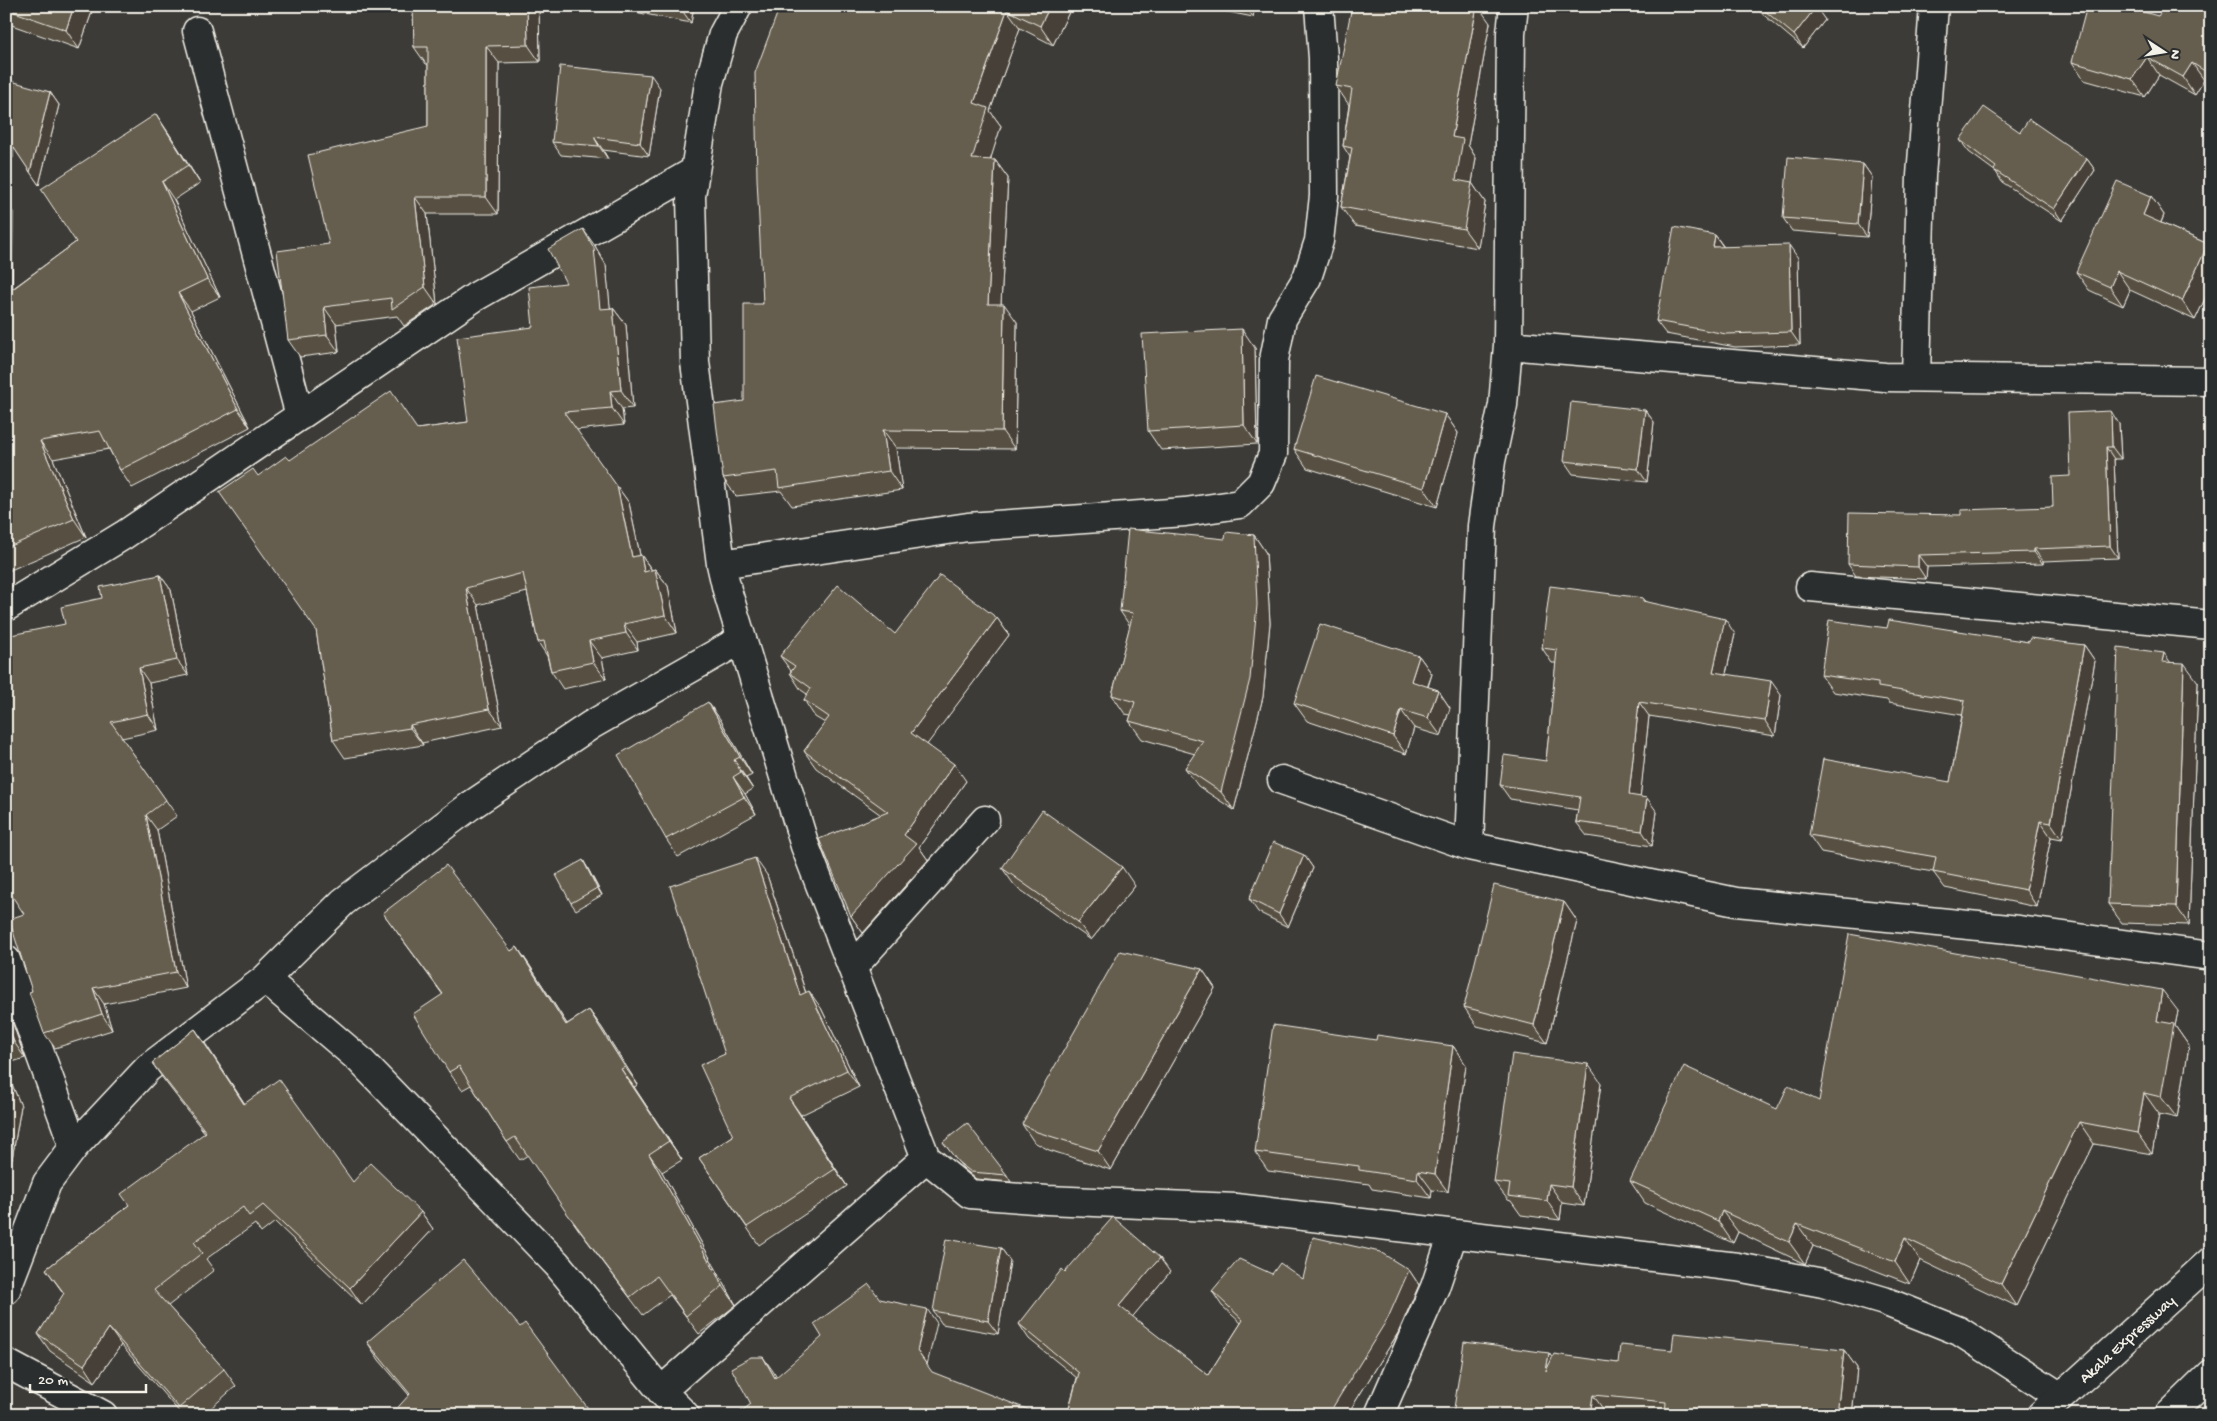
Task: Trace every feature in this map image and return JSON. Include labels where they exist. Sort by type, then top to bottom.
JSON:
[{"type":"street","points":[[738,6],[723,34],[709,83],[691,196],[695,362],[721,564],[805,846],[926,1158],[970,1194],[1047,1200],[1236,1208],[1737,1267],[1823,1283],[1884,1301],[1959,1331],[2061,1397]]},
{"type":"street","points":[[721,564],[968,527],[1185,512],[1240,504],[1261,483],[1273,454],[1274,360],[1282,318],[1307,278],[1319,241],[1324,196],[1323,58],[1319,6]]},
{"type":"street","points":[[1469,846],[1482,526],[1491,461],[1502,405],[1508,345],[1512,33],[1514,6]]},
{"type":"street","points":[[1916,377],[1921,176],[1934,6]]},
{"type":"street","points":[[197,31],[300,416]]},
{"type":"street","points":[[6,607],[124,535],[475,297],[695,171]]},
{"type":"street","points":[[1508,345],[1847,375],[2211,381]]},
{"type":"street","points":[[1810,587],[2211,625]]},
{"type":"street","points":[[6,1290],[47,1183],[74,1147],[148,1068],[265,979],[343,902],[470,806],[591,726],[742,639]]},
{"type":"street","points":[[1282,780],[1469,846],[1736,902],[2019,930],[2211,956]]},
{"type":"street","points":[[853,967],[985,820]]},
{"type":"street","points":[[6,960],[74,1147]]},
{"type":"street","points":[[265,979],[359,1059],[557,1264],[662,1391],[685,1415]]},
{"type":"street","points":[[662,1391],[926,1158]]},
{"type":"street","points":[[1379,1415],[1435,1287],[1453,1234]]},
{"type":"street","name":"Akala Expressway","points":[[2041,1415],[2211,1261]]},
{"type":"street","points":[[6,1363],[103,1415]]},
{"type":"street","points":[[2169,1415],[2211,1374]]},
{"type":"building","points":[[6,6],[74,6],[66,30],[6,9]]},
{"type":"building","points":[[413,6],[527,6],[528,45],[486,46],[486,197],[415,197],[425,287],[392,309],[391,298],[324,307],[327,335],[288,340],[277,251],[329,244],[308,155],[428,126],[428,47],[414,47]]},
{"type":"building","points":[[780,6],[1050,6],[1040,26],[1007,10],[974,103],[988,108],[972,159],[995,160],[988,304],[1004,304],[1002,431],[883,430],[889,471],[779,488],[777,471],[723,478],[714,405],[744,401],[744,304],[763,304],[757,178],[755,73]]},
{"type":"building","points":[[1352,6],[1477,6],[1452,137],[1463,139],[1456,180],[1472,183],[1464,229],[1341,207],[1352,148],[1343,146],[1352,89],[1336,86]]},
{"type":"building","points":[[1759,6],[1814,6],[1816,7],[1794,35]]},
{"type":"building","points":[[2087,6],[2122,6],[2158,16],[2165,6],[2211,6],[2211,75],[2192,63],[2183,77],[2147,57],[2132,79],[2072,62]]},
{"type":"building","points":[[560,66],[651,75],[640,143],[594,137],[599,146],[552,142]]},
{"type":"building","points":[[11,81],[50,92],[30,172],[6,136],[6,84],[10,85]]},
{"type":"building","points":[[1984,107],[2020,132],[2029,119],[2087,159],[2054,209],[1994,170],[1996,167],[1960,140]]},
{"type":"building","points":[[156,114],[188,165],[162,182],[207,279],[178,293],[238,409],[120,470],[100,431],[40,441],[74,519],[6,548],[6,294],[76,242],[41,189]]},
{"type":"building","points":[[1788,157],[1863,164],[1858,224],[1783,218]]},
{"type":"building","points":[[2117,181],[2151,196],[2143,215],[2208,244],[2182,301],[2117,271],[2110,287],[2076,272]]},
{"type":"building","points":[[1674,227],[1715,235],[1713,247],[1789,245],[1791,332],[1726,334],[1656,321]]},
{"type":"building","points":[[583,229],[594,248],[600,309],[613,308],[621,390],[610,391],[612,408],[564,412],[617,486],[632,557],[641,555],[644,572],[655,569],[665,615],[624,624],[626,633],[589,641],[593,662],[551,671],[544,641],[538,642],[523,573],[466,588],[489,709],[410,725],[410,728],[333,740],[316,630],[219,492],[253,469],[258,476],[286,456],[290,460],[391,391],[417,429],[468,422],[457,337],[533,327],[529,287],[566,283],[548,249]]},
{"type":"building","points":[[1242,329],[1244,425],[1148,431],[1142,334]]},
{"type":"building","points":[[1316,376],[1445,414],[1424,488],[1294,449]]},
{"type":"building","points":[[1571,402],[1645,410],[1638,469],[1564,461]]},
{"type":"building","points":[[2111,411],[2112,447],[2106,447],[2110,546],[2034,549],[2034,552],[1918,555],[1918,567],[1848,564],[1849,513],[1961,515],[1961,510],[2053,507],[2052,477],[2070,476],[2068,413]]},
{"type":"building","points":[[1128,529],[1225,539],[1226,532],[1254,535],[1257,605],[1250,679],[1221,792],[1185,768],[1203,741],[1129,721],[1135,702],[1112,695],[1133,613],[1120,611]]},
{"type":"building","points":[[160,575],[177,660],[139,668],[148,714],[111,722],[166,800],[146,815],[176,972],[93,988],[102,1014],[44,1033],[29,992],[32,991],[9,919],[24,914],[6,887],[6,636],[65,624],[61,607],[102,598],[100,587]]},
{"type":"building","points":[[940,575],[997,618],[911,733],[954,764],[904,835],[916,844],[851,916],[819,839],[888,812],[804,751],[829,717],[804,700],[811,688],[790,673],[795,666],[780,656],[838,585],[895,634]]},
{"type":"building","points":[[1550,586],[1643,598],[1643,601],[1725,619],[1713,672],[1771,681],[1765,721],[1639,702],[1629,795],[1647,798],[1642,831],[1576,822],[1580,797],[1500,785],[1504,755],[1546,761],[1557,650],[1542,648]]},
{"type":"building","points":[[1829,620],[1887,628],[1889,620],[2029,642],[2030,638],[2084,645],[2051,823],[2040,821],[2026,890],[1933,872],[1936,857],[1809,835],[1823,759],[1950,782],[1965,701],[1878,687],[1878,683],[1821,675]]},
{"type":"building","points":[[1320,624],[1419,656],[1411,681],[1438,690],[1428,718],[1401,710],[1393,736],[1294,703]]},
{"type":"building","points":[[2118,647],[2164,653],[2162,662],[2184,663],[2176,906],[2108,904]]},
{"type":"building","points":[[708,702],[740,757],[734,760],[741,772],[733,777],[744,797],[666,839],[618,755]]},
{"type":"building","points":[[1042,810],[1122,867],[1078,922],[1002,868]]},
{"type":"building","points":[[1273,842],[1304,855],[1279,914],[1249,899]]},
{"type":"building","points":[[755,858],[800,995],[809,991],[847,1070],[789,1098],[835,1169],[747,1227],[699,1158],[733,1136],[700,1065],[725,1054],[670,886]]},
{"type":"building","points":[[583,860],[597,888],[571,903],[556,875]]},
{"type":"building","points":[[446,865],[511,951],[517,947],[566,1025],[589,1010],[625,1067],[621,1069],[669,1141],[649,1154],[723,1286],[686,1316],[657,1276],[630,1297],[566,1212],[515,1137],[507,1142],[459,1066],[449,1072],[413,1014],[443,994],[383,913]]},
{"type":"building","points":[[1494,885],[1564,902],[1534,1025],[1464,1007]]},
{"type":"building","points":[[1849,934],[2162,990],[2157,1021],[2174,1024],[2161,1097],[2144,1093],[2137,1133],[2079,1122],[2001,1284],[1905,1238],[1895,1262],[1797,1224],[1789,1242],[1722,1211],[1718,1221],[1630,1181],[1684,1066],[1777,1109],[1788,1086],[1819,1101]]},
{"type":"building","points":[[1120,951],[1202,969],[1098,1151],[1037,1132],[1022,1124]]},
{"type":"building","points":[[6,1022],[14,1042],[6,1044]]},
{"type":"building","points":[[1273,1025],[1376,1040],[1377,1035],[1453,1046],[1435,1174],[1418,1171],[1417,1179],[1359,1170],[1359,1166],[1255,1152]]},
{"type":"building","points":[[195,1029],[244,1104],[279,1079],[353,1182],[370,1163],[421,1212],[350,1288],[263,1205],[249,1216],[243,1207],[194,1242],[202,1253],[154,1290],[224,1369],[179,1408],[109,1328],[84,1365],[38,1334],[64,1293],[46,1269],[129,1205],[121,1194],[206,1132],[152,1063]]},
{"type":"building","points":[[1512,1054],[1588,1064],[1571,1187],[1549,1184],[1547,1201],[1508,1196],[1510,1184],[1494,1182]]},
{"type":"building","points":[[6,1081],[10,1090],[6,1110]]},
{"type":"building","points":[[967,1123],[1007,1175],[971,1172],[958,1162],[943,1142]]},
{"type":"building","points":[[1113,1217],[1160,1258],[1119,1306],[1208,1375],[1243,1320],[1212,1291],[1239,1259],[1272,1274],[1280,1263],[1303,1279],[1313,1237],[1380,1252],[1409,1270],[1388,1318],[1328,1415],[1067,1415],[1079,1373],[1019,1324],[1062,1269],[1065,1272]]},
{"type":"building","points":[[946,1239],[1001,1248],[988,1321],[933,1311]]},
{"type":"building","points":[[463,1260],[520,1327],[525,1323],[593,1415],[391,1415],[410,1394],[367,1342]]},
{"type":"building","points":[[869,1284],[880,1299],[927,1309],[917,1351],[932,1372],[1042,1415],[740,1415],[739,1413],[751,1404],[731,1368],[751,1357],[763,1357],[775,1378],[822,1337],[814,1324]]},
{"type":"building","points":[[1674,1333],[1844,1350],[1837,1415],[1665,1415],[1666,1402],[1593,1395],[1590,1415],[1453,1415],[1464,1342],[1549,1353],[1546,1371],[1554,1354],[1618,1363],[1620,1345],[1672,1350]]},
{"type":"building","points":[[613,1408],[618,1415],[606,1415]]}]
